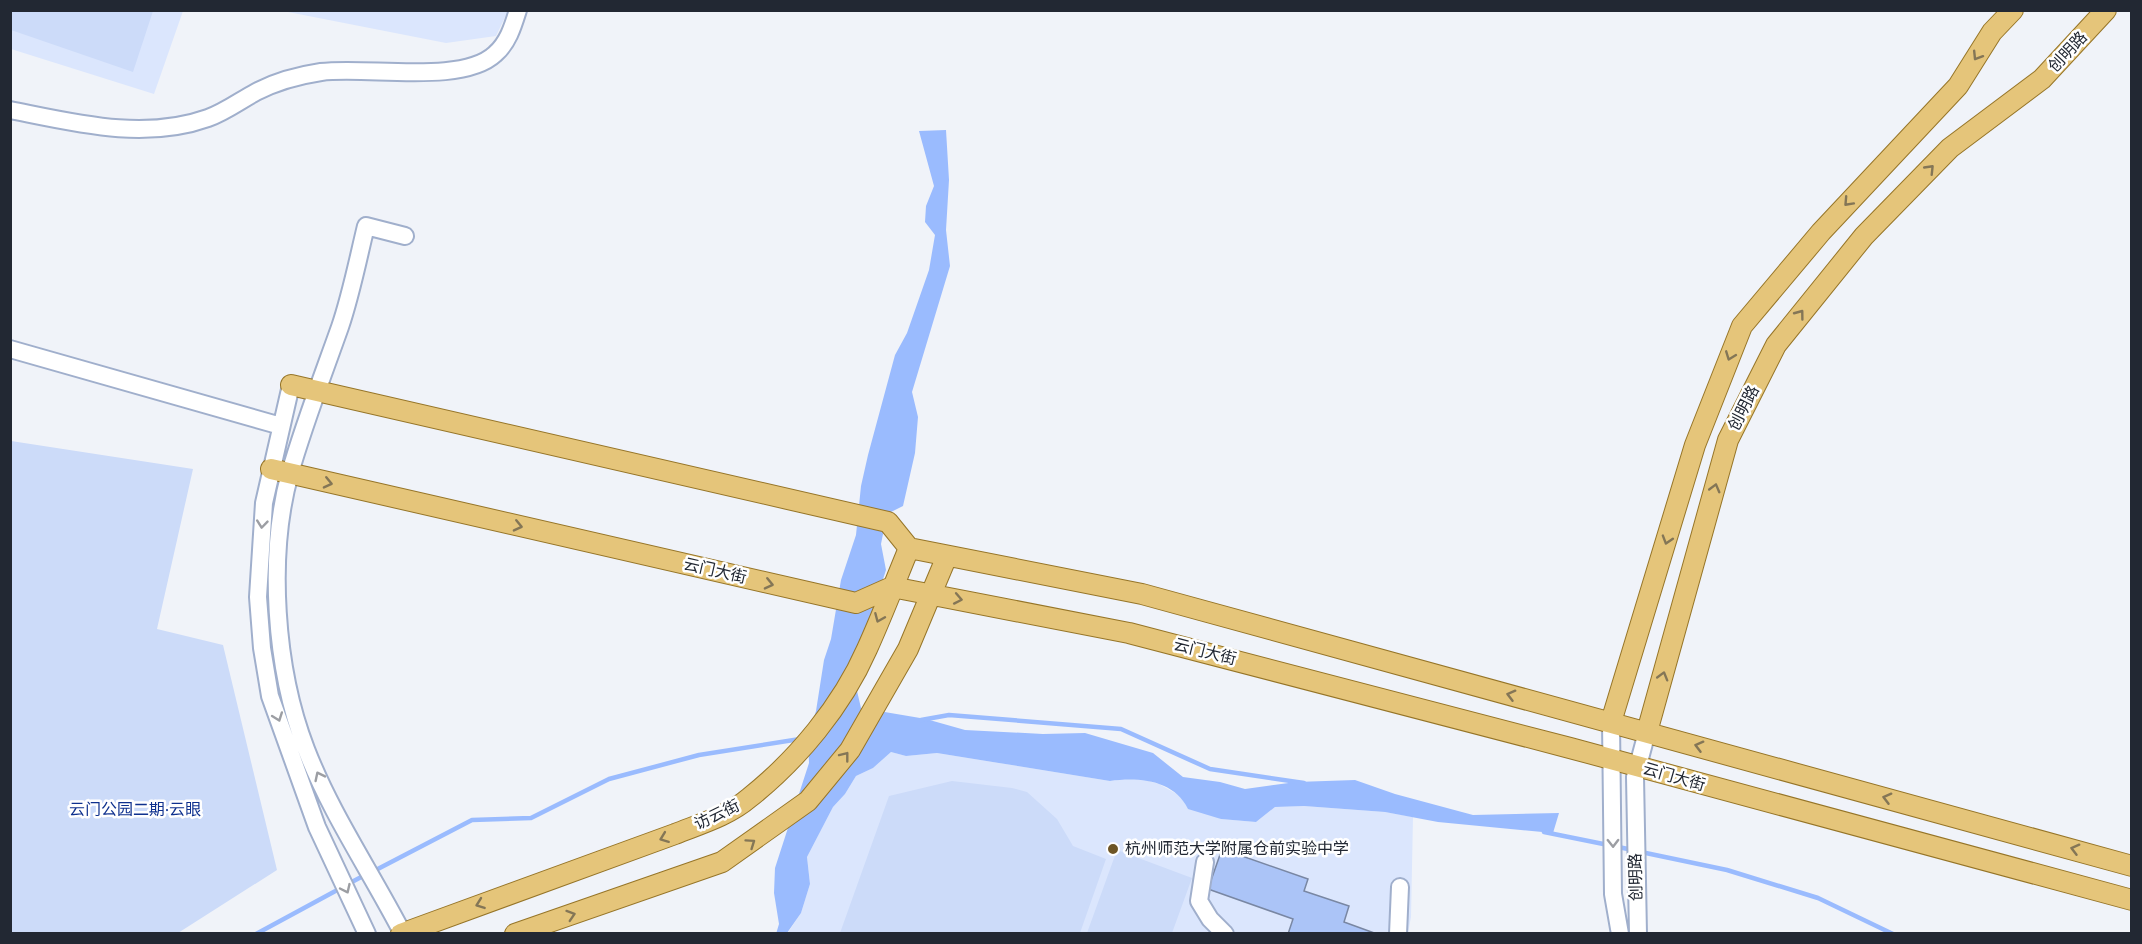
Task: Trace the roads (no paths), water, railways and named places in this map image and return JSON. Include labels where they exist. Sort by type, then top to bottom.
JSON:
[{"type":"main road","name":"创明路","points":[[1611,722],[1695,445],[1742,326],[1821,232],[1958,86],[1992,32],[2013,10]]},
{"type":"main road","name":"创明路","points":[[1647,732],[1728,440],[1776,345],[1864,236],[1950,148],[2043,79],[2106,10]]},
{"type":"main road","points":[[291,385],[888,522],[909,548],[1142,594],[2132,866]]},
{"type":"main road","name":"云门大街","points":[[280,471],[856,603],[892,587],[1139,635],[2132,900]]},
{"type":"main road","name":"访云街","points":[[402,933],[715,819],[748,799],[794,758],[844,690],[867,650],[909,548]]},
{"type":"main road","points":[[515,933],[722,862],[808,801],[850,750],[903,657],[947,556]]},
{"type":"street","points":[[10,110],[96,127],[155,128],[208,118],[260,90],[320,72],[347,70],[446,72],[473,66],[495,55],[511,33],[518,10]]},
{"type":"street","points":[[367,933],[324,845],[270,696],[262,648],[259,557],[280,471],[318,391],[340,326],[366,226],[405,236]]},
{"type":"street","points":[[10,349],[281,426]]},
{"type":"street","points":[[291,385],[281,426],[278,594],[288,692],[306,749],[344,828],[402,933]]},
{"type":"street","name":"创明路","points":[[1611,722],[1613,884],[1620,933]]},
{"type":"street","name":"创明路","points":[[1638,933],[1635,807],[1638,767],[1647,732]]},
{"type":"street","points":[[1205,862],[1199,901],[1210,919],[1225,933]]},
{"type":"street","points":[[1398,933],[1400,887]]},
{"type":"water","points":[[946,130],[949,180],[946,230],[950,266],[912,392],[918,417],[915,453],[903,506],[887,514],[881,544],[886,570],[864,637],[857,691],[861,708],[926,719],[965,730],[1043,734],[1085,733],[1153,753],[1183,777],[1220,782],[1245,789],[1296,782],[1355,780],[1395,794],[1473,815],[1559,813],[1553,833],[1438,822],[1385,812],[1304,806],[1275,807],[1256,822],[1221,819],[1188,809],[1182,799],[1165,786],[1144,780],[1110,781],[937,753],[906,756],[891,752],[873,768],[856,776],[845,794],[833,807],[807,857],[810,884],[801,913],[787,933],[776,934],[779,924],[774,893],[775,868],[809,763],[808,736],[816,711],[841,580],[856,535],[861,486],[868,455],[895,355],[907,333],[929,270],[935,235],[925,222],[926,206],[934,186],[919,131]]},
{"type":"waterway","points":[[921,720],[949,715],[1121,729],[1210,769],[1304,783]]},
{"type":"waterway","points":[[372,872],[472,820],[531,818],[609,779],[699,755],[800,739]]},
{"type":"waterway","points":[[1544,832],[1633,850]]},
{"type":"waterway","points":[[1641,852],[1727,870],[1818,898],[1893,934]]},
{"type":"waterway","points":[[348,884],[365,875]]},
{"type":"waterway","points":[[256,934],[341,888]]},
{"type":"place","name":"杭州师范大学附属仓前实验中学","points":[[1113,849]]},
{"type":"park label","name":"云门公园二期·云眼","points":[[135,810]]}]
